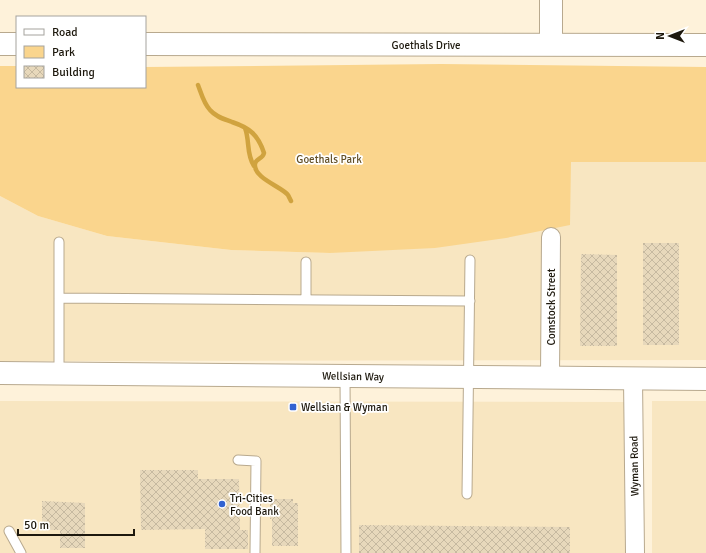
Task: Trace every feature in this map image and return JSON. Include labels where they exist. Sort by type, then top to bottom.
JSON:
[{"type":"main road","points":[[551,0],[551,45]]},
{"type":"main road","points":[[0,44],[16,44]]},
{"type":"main road","name":"Goethals Drive","points":[[146,44],[706,46]]},
{"type":"main road","name":"Wellsian Way","points":[[0,373],[633,379],[706,378]]},
{"type":"street","name":"Comstock Street","points":[[550,378],[551,237]]},
{"type":"street","name":"Wyman Road","points":[[633,379],[635,553]]},
{"type":"lane","points":[[59,242],[59,373]]},
{"type":"lane","points":[[467,494],[470,260]]},
{"type":"lane","points":[[306,262],[306,300]]},
{"type":"lane","points":[[59,298],[470,301]]},
{"type":"lane","points":[[345,376],[346,553]]},
{"type":"lane","points":[[238,460],[256,460],[255,553]]},
{"type":"lane","points":[[9,531],[20,553]]},
{"type":"shaded area","points":[[570,162],[706,162],[706,360],[0,361],[0,196],[38,216],[107,236],[231,250],[330,253]]},
{"type":"shaded area","points":[[0,401],[624,402],[625,553],[0,553]]},
{"type":"shaded area","points":[[652,401],[706,401],[706,553],[652,553]]},
{"type":"green space","name":"Goethals Park","points":[[441,64],[706,67],[706,162],[571,162],[570,225],[506,238],[435,248],[330,253],[231,250],[107,236],[38,216],[0,196],[0,66],[16,66],[16,88],[146,88],[146,67]]},
{"type":"building","points":[[643,243],[679,243],[679,345],[643,345]]},
{"type":"building","points":[[581,254],[617,255],[617,346],[580,346]]},
{"type":"building","points":[[140,470],[198,470],[198,479],[239,479],[240,530],[248,530],[248,549],[205,549],[205,529],[141,530]]},
{"type":"building","points":[[270,499],[293,499],[293,503],[298,503],[298,546],[272,546]]},
{"type":"building","points":[[42,501],[85,503],[85,548],[60,548],[60,530],[42,530]]},
{"type":"building","points":[[359,525],[570,527],[570,553],[359,553]]},
{"type":"waterway","points":[[198,85],[204,102],[212,112],[220,118],[244,127],[256,137],[264,153],[262,157],[255,162],[258,174],[285,192],[291,201]]},
{"type":"waterway","points":[[245,128],[250,157],[254,166]]},
{"type":"place","name":"Wellsian & Wyman","points":[[293,407]]},
{"type":"place","name":"Tri-Cities Food Bank","points":[[222,504]]}]
